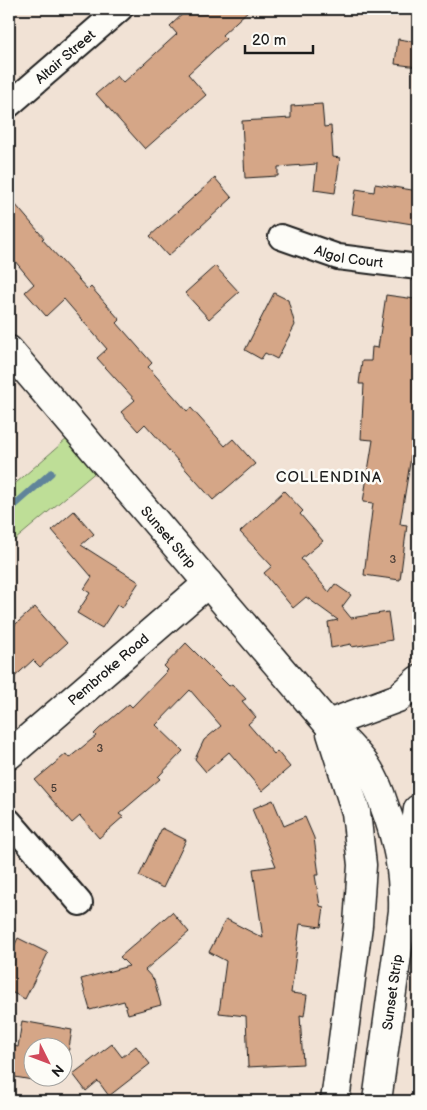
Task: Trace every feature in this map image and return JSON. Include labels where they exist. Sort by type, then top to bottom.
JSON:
[{"type":"street","name":"Altair Street","points":[[9,105],[120,9]]},
{"type":"street","name":"Algol Court","points":[[281,237],[338,257],[418,268]]},
{"type":"street","name":"Sunset Strip","points":[[9,350],[328,724],[366,765],[379,790],[392,825],[399,852],[403,880],[403,911],[376,1101]]},
{"type":"street","name":"Pembroke Road","points":[[9,755],[208,583]]},
{"type":"street","points":[[328,724],[398,698],[418,680]]},
{"type":"street","name":"Sunset Strip","points":[[328,724],[356,812],[362,865],[358,925],[335,1101]]},
{"type":"street","points":[[403,911],[413,855],[418,809]]},
{"type":"street","points":[[9,821],[80,903]]},
{"type":"green space","points":[[68,438],[98,470],[9,545],[9,489]]},
{"type":"building","points":[[188,9],[250,9],[222,35],[226,39],[188,74],[206,95],[145,149],[96,94],[117,76],[123,83],[177,34],[170,26]]},
{"type":"building","points":[[398,39],[418,42],[418,67],[395,64]]},
{"type":"building","points":[[322,104],[324,127],[331,126],[333,157],[340,158],[335,193],[314,190],[317,164],[278,167],[278,176],[245,178],[242,121],[291,118],[291,106]]},
{"type":"building","points":[[215,178],[232,198],[168,256],[150,236]]},
{"type":"building","points":[[375,184],[418,191],[418,225],[352,214],[356,189],[374,192]]},
{"type":"building","points":[[9,197],[44,238],[42,239],[88,290],[91,287],[120,320],[117,323],[152,363],[148,367],[187,411],[191,408],[225,446],[233,439],[255,464],[213,500],[145,424],[138,431],[121,412],[135,400],[97,358],[107,349],[64,299],[46,316],[25,292],[34,284],[9,254]]},
{"type":"building","points":[[215,266],[239,292],[209,319],[185,293]]},
{"type":"building","points":[[274,293],[288,300],[295,325],[277,359],[265,353],[261,359],[245,350]]},
{"type":"building","points":[[386,295],[415,299],[414,305],[418,306],[418,405],[415,404],[410,463],[400,524],[407,525],[400,580],[364,575],[373,503],[363,502],[373,440],[361,439],[364,384],[359,384],[362,361],[371,361],[372,347],[378,348]]},
{"type":"building","points":[[284,491],[303,511],[300,514],[323,541],[301,559],[329,592],[335,584],[351,595],[342,607],[351,618],[388,612],[392,640],[352,647],[351,644],[331,648],[328,622],[338,620],[306,597],[293,608],[264,573],[272,566],[240,532]]},
{"type":"building","points":[[74,511],[94,534],[81,545],[139,582],[122,608],[117,605],[102,628],[77,613],[90,593],[84,589],[92,577],[52,530]]},
{"type":"building","points":[[35,607],[67,643],[40,667],[33,660],[9,682],[9,630]]},
{"type":"building","points":[[186,643],[229,686],[232,684],[246,699],[242,701],[256,717],[248,724],[274,754],[277,751],[290,767],[262,791],[229,752],[206,772],[195,759],[204,740],[221,726],[190,690],[156,725],[183,751],[158,777],[160,779],[119,814],[123,817],[99,838],[80,816],[72,823],[35,780],[66,754],[69,758],[96,736],[94,734],[99,729],[129,704],[132,707],[168,670],[164,666]]},
{"type":"building","points":[[273,800],[284,826],[305,817],[314,838],[319,875],[315,875],[320,906],[324,907],[321,927],[300,924],[291,993],[307,995],[304,1016],[300,1015],[303,1064],[248,1067],[246,1016],[219,1013],[226,961],[209,952],[226,919],[263,938],[253,869],[276,866],[252,809]]},
{"type":"building","points":[[162,828],[186,840],[163,888],[139,876]]},
{"type":"building","points":[[172,912],[189,932],[145,970],[154,980],[161,1005],[128,1014],[124,1001],[90,1010],[81,979],[129,966],[120,957]]},
{"type":"building","points":[[18,938],[48,953],[25,999],[9,991],[9,957]]},
{"type":"building","points":[[22,1021],[72,1030],[71,1038],[22,1038],[22,1078],[9,1076],[9,1045],[18,1047]]},
{"type":"building","points":[[112,1044],[122,1057],[136,1046],[150,1064],[109,1096],[98,1081],[86,1091],[73,1074]]},
{"type":"waterway","points":[[9,510],[51,473]]},
{"type":"district","name":"COLLENDINA","points":[[329,477]]}]
